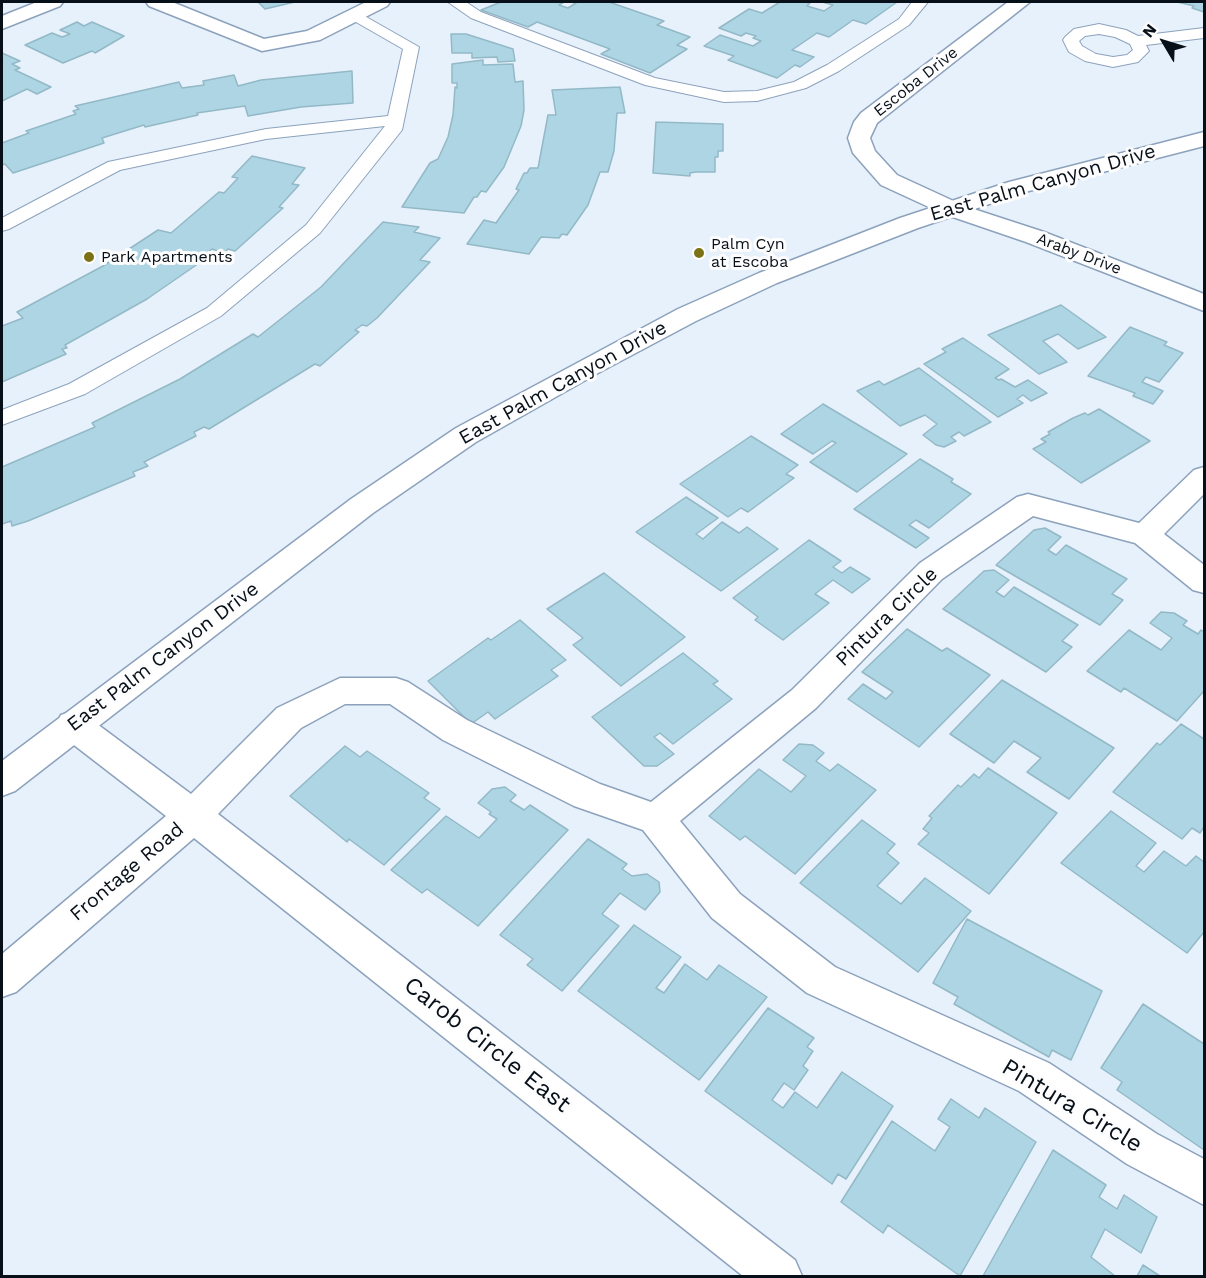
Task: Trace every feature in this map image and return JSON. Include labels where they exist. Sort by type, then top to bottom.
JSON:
[{"type":"street","points":[[2,23],[53,2]]},
{"type":"street","points":[[156,2],[262,45],[313,36],[380,2]]},
{"type":"street","name":"Escoba Drive","points":[[952,209],[889,180],[864,153],[859,138],[862,128],[869,118],[1020,2]]},
{"type":"street","name":"East Palm Canyon Drive","points":[[2,781],[362,506],[466,435],[687,315],[846,246],[1017,186],[1204,139]]},
{"type":"street","name":"Araby Drive","points":[[952,209],[1035,237],[1203,300]]},
{"type":"street","points":[[1145,535],[1204,477]]},
{"type":"street","name":"Pintura Circle","points":[[1204,582],[1145,535],[1028,504],[931,571],[804,699],[656,819],[726,906],[820,980],[1034,1077],[1142,1149],[1204,1183]]},
{"type":"street","points":[[193,816],[289,718],[340,691],[396,691],[455,730],[587,795],[656,819]]},
{"type":"street","name":"Frontage Road","points":[[2,979],[193,816],[73,725]]},
{"type":"street","name":"Carob Circle East","points":[[193,816],[779,1276]]},
{"type":"lane","points":[[456,2],[476,15],[651,82],[724,97],[757,96],[800,85],[833,68],[904,22],[920,2]]},
{"type":"lane","points":[[2,418],[77,389],[214,312],[313,229],[393,130],[411,47],[354,15]]},
{"type":"lane","points":[[1136,41],[1204,33]]},
{"type":"lane","points":[[2,225],[114,166],[266,134],[396,120]]},
{"type":"building","points":[[258,2],[295,2],[265,9]]},
{"type":"building","points":[[501,2],[564,2],[559,5],[568,8],[576,3],[571,2],[609,2],[664,21],[657,25],[690,37],[677,45],[687,49],[650,73],[601,54],[610,49],[537,22],[528,27],[481,10]]},
{"type":"building","points":[[780,2],[810,3],[807,6],[824,11],[833,5],[822,2],[897,2],[866,24],[853,20],[829,37],[817,33],[792,50],[814,57],[800,67],[795,65],[777,78],[728,60],[734,56],[704,46],[720,35],[753,46],[761,41],[753,38],[756,36],[746,33],[741,36],[719,28],[749,9],[762,13]]},
{"type":"building","points":[[1177,2],[1204,2],[1204,12],[1192,8],[1194,6]]},
{"type":"building","points":[[77,22],[84,26],[92,22],[124,36],[95,53],[92,51],[63,63],[25,45],[52,33],[62,37],[70,34],[60,30]]},
{"type":"building","points":[[451,34],[466,34],[513,49],[515,61],[498,62],[497,57],[472,58],[472,53],[452,53]]},
{"type":"building","points":[[2,53],[20,61],[12,64],[20,68],[15,70],[51,87],[37,94],[27,89],[2,101]]},
{"type":"building","points":[[483,60],[483,65],[513,64],[515,82],[523,81],[524,110],[521,126],[504,167],[486,192],[481,191],[477,197],[474,197],[464,213],[402,207],[430,163],[438,159],[448,137],[453,115],[455,87],[457,88],[457,83],[452,83],[452,64]]},
{"type":"building","points":[[352,71],[353,103],[301,107],[248,116],[245,106],[197,113],[198,115],[145,127],[144,125],[102,138],[104,143],[13,173],[5,164],[2,165],[2,143],[29,133],[26,131],[76,114],[73,111],[79,109],[75,106],[179,82],[182,88],[204,85],[203,81],[234,75],[238,86],[261,80]]},
{"type":"building","points":[[620,87],[625,113],[617,113],[614,151],[608,172],[600,172],[588,205],[567,235],[562,234],[559,238],[541,237],[529,254],[467,244],[484,220],[496,223],[519,190],[516,189],[524,173],[527,173],[530,168],[538,168],[548,115],[556,115],[552,90]]},
{"type":"building","points":[[656,122],[723,124],[723,151],[718,151],[718,157],[715,157],[715,172],[696,172],[690,173],[690,176],[653,173]]},
{"type":"building","points":[[252,156],[305,168],[292,184],[299,185],[279,207],[283,208],[235,251],[228,249],[224,253],[212,249],[208,252],[212,253],[205,259],[147,299],[65,345],[67,348],[62,349],[66,354],[2,382],[2,326],[23,318],[17,312],[103,266],[158,230],[171,233],[219,192],[224,193],[238,178],[232,177]]},
{"type":"building","points":[[383,222],[419,227],[414,232],[440,238],[420,260],[430,262],[377,318],[367,326],[362,325],[355,330],[359,332],[320,366],[315,364],[209,429],[204,427],[194,432],[196,436],[144,462],[148,466],[133,472],[135,476],[28,521],[12,526],[11,521],[2,524],[2,467],[95,427],[92,423],[180,379],[253,334],[258,337],[321,287]]},
{"type":"building","points":[[1061,305],[1106,337],[1078,349],[1058,334],[1043,341],[1067,362],[1039,374],[988,335]]},
{"type":"building","points":[[1130,327],[1167,342],[1164,345],[1183,353],[1159,382],[1146,377],[1142,382],[1163,391],[1153,404],[1133,396],[1135,393],[1088,376]]},
{"type":"building","points":[[963,338],[1009,369],[995,378],[1015,387],[1028,380],[1047,393],[1031,401],[1023,395],[1017,399],[1023,403],[998,417],[924,364],[946,352],[942,349]]},
{"type":"building","points":[[919,368],[991,422],[964,436],[959,432],[951,437],[956,441],[944,447],[936,445],[923,435],[937,424],[925,415],[900,426],[857,391],[879,381],[884,385]]},
{"type":"building","points":[[823,404],[907,454],[857,492],[810,462],[836,443],[832,441],[813,454],[781,434]]},
{"type":"building","points":[[1099,409],[1150,441],[1081,483],[1033,449],[1046,442],[1041,439],[1050,434],[1048,432],[1073,418],[1085,413],[1088,415]]},
{"type":"building","points":[[751,436],[798,465],[786,474],[794,478],[748,512],[741,508],[728,517],[680,484]]},
{"type":"building","points":[[920,459],[953,479],[951,482],[971,494],[929,528],[916,520],[909,525],[929,538],[916,548],[854,509]]},
{"type":"building","points":[[686,497],[718,518],[696,534],[703,539],[722,522],[739,533],[747,527],[778,549],[721,591],[636,532]]},
{"type":"building","points":[[1045,528],[1061,537],[1048,550],[1056,555],[1066,545],[1127,579],[1112,594],[1123,600],[1100,625],[996,565],[1034,530]]},
{"type":"building","points":[[809,540],[841,561],[833,567],[842,573],[850,567],[870,579],[852,593],[833,580],[815,594],[829,603],[783,640],[755,620],[758,617],[733,598]]},
{"type":"building","points":[[994,570],[1009,580],[996,592],[1004,597],[1014,587],[1078,625],[1062,641],[1072,647],[1046,672],[943,609],[984,571]]},
{"type":"building","points":[[604,573],[685,637],[621,686],[573,645],[583,638],[547,609]]},
{"type":"building","points":[[1161,612],[1174,613],[1187,621],[1183,625],[1198,634],[1201,630],[1204,632],[1204,691],[1177,721],[1124,688],[1121,692],[1087,671],[1129,630],[1161,650],[1172,638],[1150,623]]},
{"type":"building","points":[[520,620],[566,660],[551,670],[558,676],[495,719],[488,712],[471,724],[428,681],[488,638],[491,640]]},
{"type":"building","points":[[907,629],[942,651],[947,648],[990,675],[919,747],[848,699],[863,684],[886,699],[893,692],[862,672]]},
{"type":"building","points":[[683,653],[718,681],[713,684],[732,699],[673,744],[660,733],[654,737],[674,754],[657,766],[644,766],[592,717]]},
{"type":"building","points":[[1002,680],[1114,748],[1069,799],[1027,772],[1041,758],[1014,741],[994,763],[950,734]]},
{"type":"building","points":[[1181,724],[1204,739],[1204,827],[1200,833],[1192,828],[1182,839],[1113,792],[1157,743],[1160,745]]},
{"type":"building","points":[[799,744],[813,745],[824,753],[816,761],[830,771],[838,764],[876,790],[795,874],[745,836],[740,840],[709,816],[759,769],[791,792],[806,776],[783,760]]},
{"type":"building","points":[[345,746],[360,757],[367,751],[429,793],[424,798],[440,809],[384,865],[349,839],[347,842],[290,796]]},
{"type":"building","points":[[988,768],[1057,813],[989,894],[918,844],[929,833],[923,829],[932,818],[929,816],[958,785],[961,787],[974,774],[979,778]]},
{"type":"building","points":[[505,787],[516,795],[510,801],[524,810],[530,805],[568,830],[478,926],[427,889],[422,893],[391,870],[446,816],[479,838],[497,819],[478,803],[492,789]]},
{"type":"building","points":[[1111,811],[1156,843],[1136,866],[1144,872],[1164,851],[1186,866],[1196,856],[1204,862],[1204,932],[1187,953],[1061,863]]},
{"type":"building","points":[[862,820],[895,844],[887,853],[899,863],[877,886],[901,904],[925,878],[971,911],[918,972],[800,883]]},
{"type":"building","points":[[588,839],[627,864],[622,869],[632,876],[647,874],[659,882],[660,892],[645,910],[620,893],[602,914],[619,926],[562,991],[527,965],[533,959],[500,935]]},
{"type":"building","points":[[967,919],[1102,991],[1071,1060],[1052,1050],[1049,1057],[954,1004],[958,997],[933,983]]},
{"type":"building","points":[[634,925],[681,957],[656,988],[664,993],[685,964],[707,980],[719,965],[767,997],[699,1080],[578,991]]},
{"type":"building","points":[[1143,1004],[1204,1044],[1204,1150],[1117,1090],[1122,1082],[1101,1068]]},
{"type":"building","points":[[768,1008],[814,1038],[807,1047],[813,1051],[803,1066],[808,1070],[794,1090],[784,1083],[772,1100],[783,1108],[795,1092],[817,1108],[842,1072],[893,1106],[846,1179],[838,1174],[832,1184],[705,1091]]},
{"type":"building","points":[[951,1099],[979,1118],[985,1108],[1036,1142],[960,1276],[888,1225],[883,1233],[841,1202],[892,1121],[935,1151],[950,1127],[938,1119]]},
{"type":"building","points":[[1053,1150],[1106,1185],[1099,1197],[1117,1209],[1124,1195],[1157,1217],[1141,1253],[1105,1229],[1091,1257],[1115,1276],[983,1276]]},
{"type":"building","points":[[1143,1265],[1160,1276],[1137,1276]]},
{"type":"place","name":"Palm Cyn at Escoba","points":[[699,253]]},
{"type":"place","name":"Park Apartments","points":[[89,257]]}]
